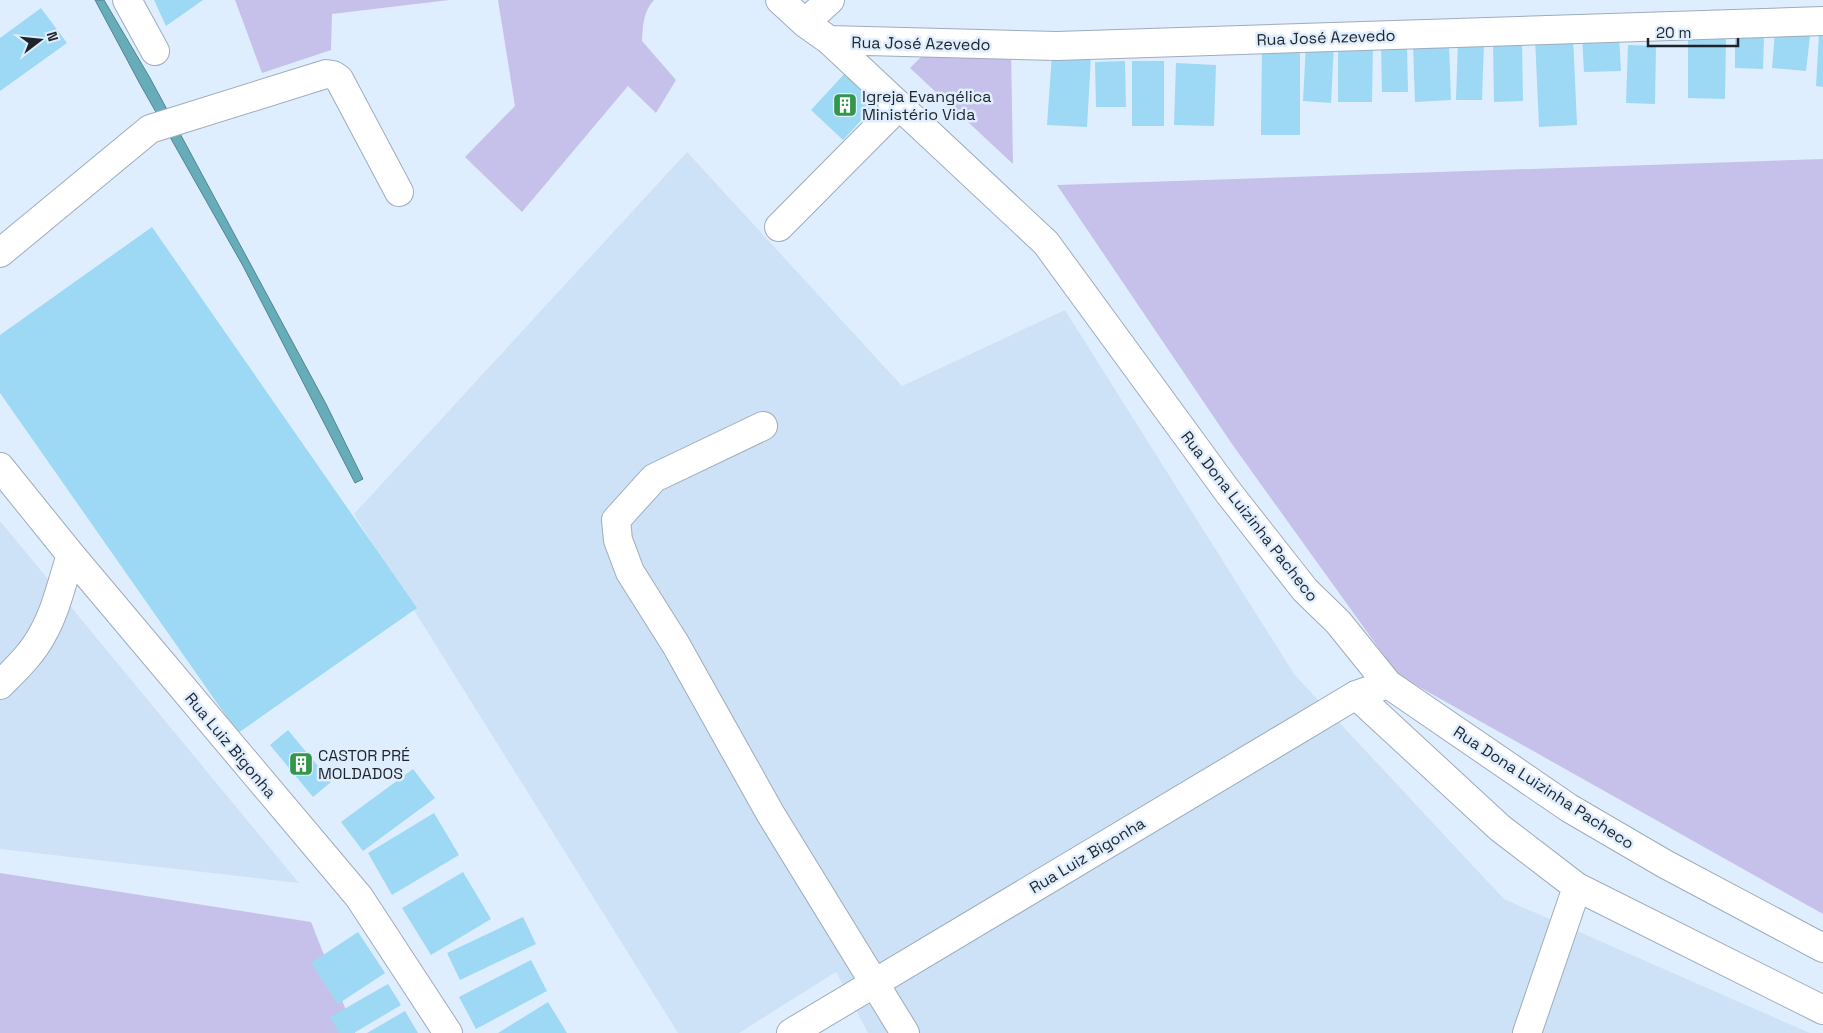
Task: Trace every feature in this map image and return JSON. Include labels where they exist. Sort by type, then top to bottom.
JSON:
[{"type":"street","points":[[127,0],[155,50]]},
{"type":"street","name":"Rua Dona Luizinha Pacheco","points":[[780,0],[805,22],[830,40],[1046,243],[1228,492],[1305,590],[1338,622],[1388,684],[1569,808],[1665,864],[1823,948]]},
{"type":"street","points":[[805,22],[830,0]]},
{"type":"street","name":"Rua José Azevedo","points":[[830,40],[1057,46],[1823,21]]},
{"type":"street","points":[[0,254],[150,129],[326,74],[333,75],[339,79],[399,192]]},
{"type":"street","points":[[779,227],[899,106]]},
{"type":"street","points":[[763,426],[654,478],[616,520],[618,540],[630,572],[676,645],[770,813],[905,1033]]},
{"type":"street","name":"Rua Luiz Bigonha","points":[[0,467],[70,556],[359,897],[448,1033]]},
{"type":"street","points":[[0,686],[42,635],[57,599],[70,556]]},
{"type":"street","name":"Rua Luiz Bigonha","points":[[790,1033],[1356,695],[1388,684]]},
{"type":"street","points":[[1356,695],[1500,828],[1577,886],[1823,1010]]},
{"type":"street","points":[[1527,1033],[1577,886]]},
{"type":"shaded area","points":[[235,0],[449,0],[332,14],[331,50],[262,73]]},
{"type":"shaded area","points":[[498,0],[654,0],[650,5],[643,24],[642,41],[676,80],[656,113],[628,86],[522,212],[465,157],[515,106]]},
{"type":"shaded area","points":[[931,47],[1011,50],[1013,164],[910,68]]},
{"type":"shaded area","points":[[687,152],[902,386],[1065,310],[1294,674],[1504,899],[1810,1033],[868,1033],[836,972],[739,1033],[678,1033],[354,514]]},
{"type":"shaded area","points":[[1823,159],[1823,914],[1398,675],[1232,444],[1057,185]]},
{"type":"shaded area","points":[[0,521],[299,883],[0,849]]},
{"type":"shaded area","points":[[0,873],[311,922],[355,1033],[0,1033]]},
{"type":"water","points":[[95,0],[104,0],[150,78],[326,404],[363,479],[355,483],[243,266],[140,84]]},
{"type":"building","points":[[154,0],[203,0],[166,26]]},
{"type":"building","points":[[41,8],[67,43],[0,91],[0,38]]},
{"type":"building","points":[[1775,32],[1810,36],[1806,71],[1772,68]]},
{"type":"building","points":[[1819,34],[1823,34],[1823,87],[1816,86]]},
{"type":"building","points":[[1573,35],[1577,125],[1539,127],[1535,37]]},
{"type":"building","points":[[1619,35],[1621,71],[1584,72],[1582,37]]},
{"type":"building","points":[[1735,36],[1764,37],[1763,69],[1735,68]]},
{"type":"building","points":[[1688,37],[1726,37],[1725,99],[1688,98]]},
{"type":"building","points":[[1458,40],[1484,41],[1482,100],[1456,100]]},
{"type":"building","points":[[1493,42],[1522,42],[1523,101],[1494,102]]},
{"type":"building","points":[[1306,44],[1334,45],[1331,103],[1303,101]]},
{"type":"building","points":[[1338,44],[1373,45],[1372,102],[1338,102]]},
{"type":"building","points":[[1449,44],[1451,100],[1415,102],[1413,45]]},
{"type":"building","points":[[1407,45],[1408,92],[1382,92],[1381,46]]},
{"type":"building","points":[[1628,45],[1656,46],[1655,104],[1626,103]]},
{"type":"building","points":[[1262,46],[1300,46],[1300,135],[1261,135]]},
{"type":"building","points":[[1052,54],[1091,56],[1087,127],[1047,125]]},
{"type":"building","points":[[1125,61],[1126,107],[1096,107],[1095,62]]},
{"type":"building","points":[[1132,61],[1164,61],[1164,126],[1132,126]]},
{"type":"building","points":[[1176,63],[1216,65],[1214,126],[1174,125]]},
{"type":"building","name":"Igreja Evangélica Ministério Vida","points":[[847,71],[879,101],[843,140],[811,110]]},
{"type":"building","points":[[152,227],[417,608],[238,733],[0,393],[0,335]]},
{"type":"building","name":"CASTOR PRÉ MOLDADOS","points":[[288,730],[331,782],[313,797],[270,745]]},
{"type":"building","points":[[413,769],[435,798],[363,851],[341,822]]},
{"type":"building","points":[[434,813],[459,855],[392,895],[368,853]]},
{"type":"building","points":[[463,872],[491,919],[431,955],[402,908]]},
{"type":"building","points":[[523,917],[536,944],[460,980],[447,953]]},
{"type":"building","points":[[358,932],[385,973],[338,1004],[311,963]]},
{"type":"building","points":[[531,960],[547,991],[476,1029],[459,997]]},
{"type":"building","points":[[388,984],[401,1005],[354,1033],[339,1033],[330,1017]]},
{"type":"building","points":[[548,1002],[567,1033],[498,1033]]},
{"type":"building","points":[[405,1011],[418,1033],[367,1033]]},
{"type":"place","name":"Igreja Evangélica Ministério Vida","points":[[845,105]]},
{"type":"place","name":"CASTOR PRÉ MOLDADOS","points":[[301,764]]}]
